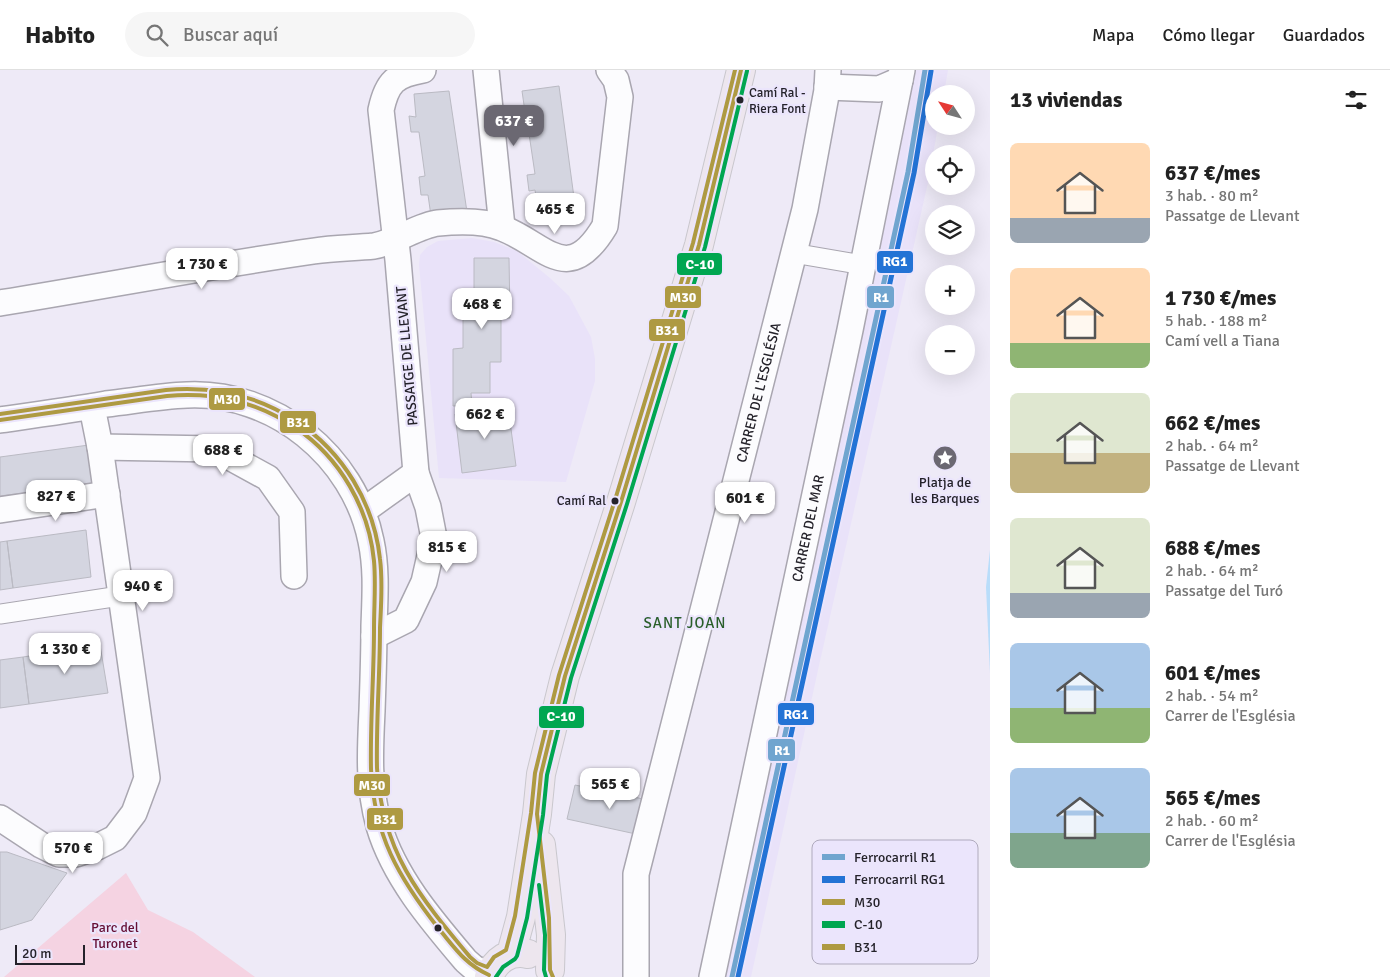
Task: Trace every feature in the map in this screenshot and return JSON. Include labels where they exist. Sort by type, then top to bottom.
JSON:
[{"type":"main road","points":[[511,954],[521,917],[537,814],[541,774],[565,676],[624,492],[699,244],[740,70]]},
{"type":"main road","points":[[537,814],[550,918],[552,973]]},
{"type":"main road","points":[[489,976],[498,962],[511,954],[522,952],[534,955],[543,961],[552,973]]},
{"type":"street","name":"PASSATGE DE LLEVANT","points":[[374,636],[406,620],[424,582],[434,538],[428,507],[416,473],[398,260],[381,110],[384,93],[393,82],[405,74],[424,70]]},
{"type":"street","points":[[486,70],[502,227]]},
{"type":"street","points":[[0,303],[315,251],[376,246],[435,223],[459,222],[502,227],[544,252],[561,258],[579,256],[594,244],[605,226],[620,97],[616,80],[609,70]]},
{"type":"street","name":"CARRER DEL MAR","points":[[827,78],[879,89],[901,75]]},
{"type":"street","name":"CARRER DEL MAR","points":[[712,977],[776,688],[864,265],[901,75]]},
{"type":"street","name":"CARRER DE L'ESGLÉSIA","points":[[636,977],[636,874],[805,209],[827,78]]},
{"type":"street","points":[[793,253],[864,265]]},
{"type":"street","points":[[0,420],[188,394],[221,397],[267,410],[290,423],[315,442],[336,465],[351,487],[363,511],[371,540],[375,571],[369,770],[371,789],[380,829],[393,860],[416,898],[466,961],[489,976]]},
{"type":"street","points":[[0,818],[41,845],[59,854],[76,854],[115,838],[134,813],[147,778],[100,448],[92,407]]},
{"type":"street","points":[[100,448],[215,449],[268,478],[292,512],[294,576]]},
{"type":"street","points":[[363,511],[416,473]]},
{"type":"street","points":[[0,510],[106,494]]},
{"type":"street","points":[[0,614],[120,596]]},
{"type":"shaded area","points":[[911,70],[948,70],[946,85],[925,85],[925,135],[936,135],[935,145],[925,145],[925,195],[751,977],[719,977]]},
{"type":"shaded area","points":[[472,238],[494,242],[517,251],[550,278],[569,296],[591,337],[595,359],[595,381],[566,482],[439,478],[419,265],[420,255],[427,247],[438,241]]},
{"type":"green space","name":"Parc del Turonet","points":[[126,873],[148,910],[193,932],[255,977],[4,977]]},
{"type":"water","points":[[990,550],[990,673],[986,587]]},
{"type":"building","points":[[559,86],[575,205],[538,210],[535,190],[529,191],[527,175],[535,174],[528,127],[523,128],[520,112],[525,112],[522,91]]},
{"type":"building","points":[[449,91],[467,212],[431,216],[428,195],[421,195],[419,177],[425,176],[419,132],[411,132],[409,116],[416,117],[414,94]]},
{"type":"building","points":[[474,258],[509,258],[510,318],[501,318],[501,362],[490,362],[490,393],[471,393],[472,405],[453,406],[453,349],[463,348],[463,304],[474,304]]},
{"type":"building","points":[[508,407],[516,466],[462,473],[455,414]]},
{"type":"building","points":[[89,445],[92,484],[0,496],[0,457]]},
{"type":"building","points":[[86,530],[91,577],[13,588],[7,541]]},
{"type":"building","points":[[7,541],[13,588],[0,590],[0,542]]},
{"type":"building","points":[[100,645],[108,693],[29,704],[23,657]]},
{"type":"building","points":[[23,657],[29,704],[0,708],[0,660]]},
{"type":"building","points":[[575,785],[653,801],[645,836],[567,819]]},
{"type":"building","points":[[0,852],[7,852],[67,873],[32,920],[0,930]]},
{"type":"rail line","name":"R1","points":[[732,977],[908,172],[925,70]]},
{"type":"rail line","name":"RG1","points":[[738,977],[914,173],[931,71]]},
{"type":"transit line","name":"B31","points":[[0,414],[166,390],[218,391],[250,399],[281,412],[313,434],[328,448],[342,464],[363,499],[377,538],[382,594],[377,768],[380,798],[386,824],[395,849],[419,893],[470,957],[477,963],[487,967],[494,957],[506,950],[515,916],[531,813],[535,773],[559,675],[615,500],[693,243],[735,70]]},
{"type":"transit line","name":"M30","points":[[553,977],[550,970],[549,918],[537,814],[541,774],[565,676],[621,502],[699,245],[741,70]]},
{"type":"transit line","name":"C-10","points":[[496,977],[503,967],[517,956],[527,918],[543,815],[547,775],[571,678],[627,504],[705,247],[747,71]]},
{"type":"transit line","name":"M30","points":[[0,420],[167,396],[218,397],[250,405],[281,419],[312,440],[326,454],[339,469],[359,504],[366,522],[374,561],[371,769],[373,793],[383,835],[400,873],[424,910],[461,955],[473,966],[489,975]]},
{"type":"transit line","name":"C-10","points":[[539,885],[545,935],[544,970],[546,977]]},
{"type":"place","name":"Camí Ral - Riera Font","points":[[740,100]]},
{"type":"place","name":"Platja de les Barques","points":[[945,458]]},
{"type":"place","name":"Camí Ral","points":[[615,501]]},
{"type":"district","name":"SANT JOAN","points":[[685,623]]}]
